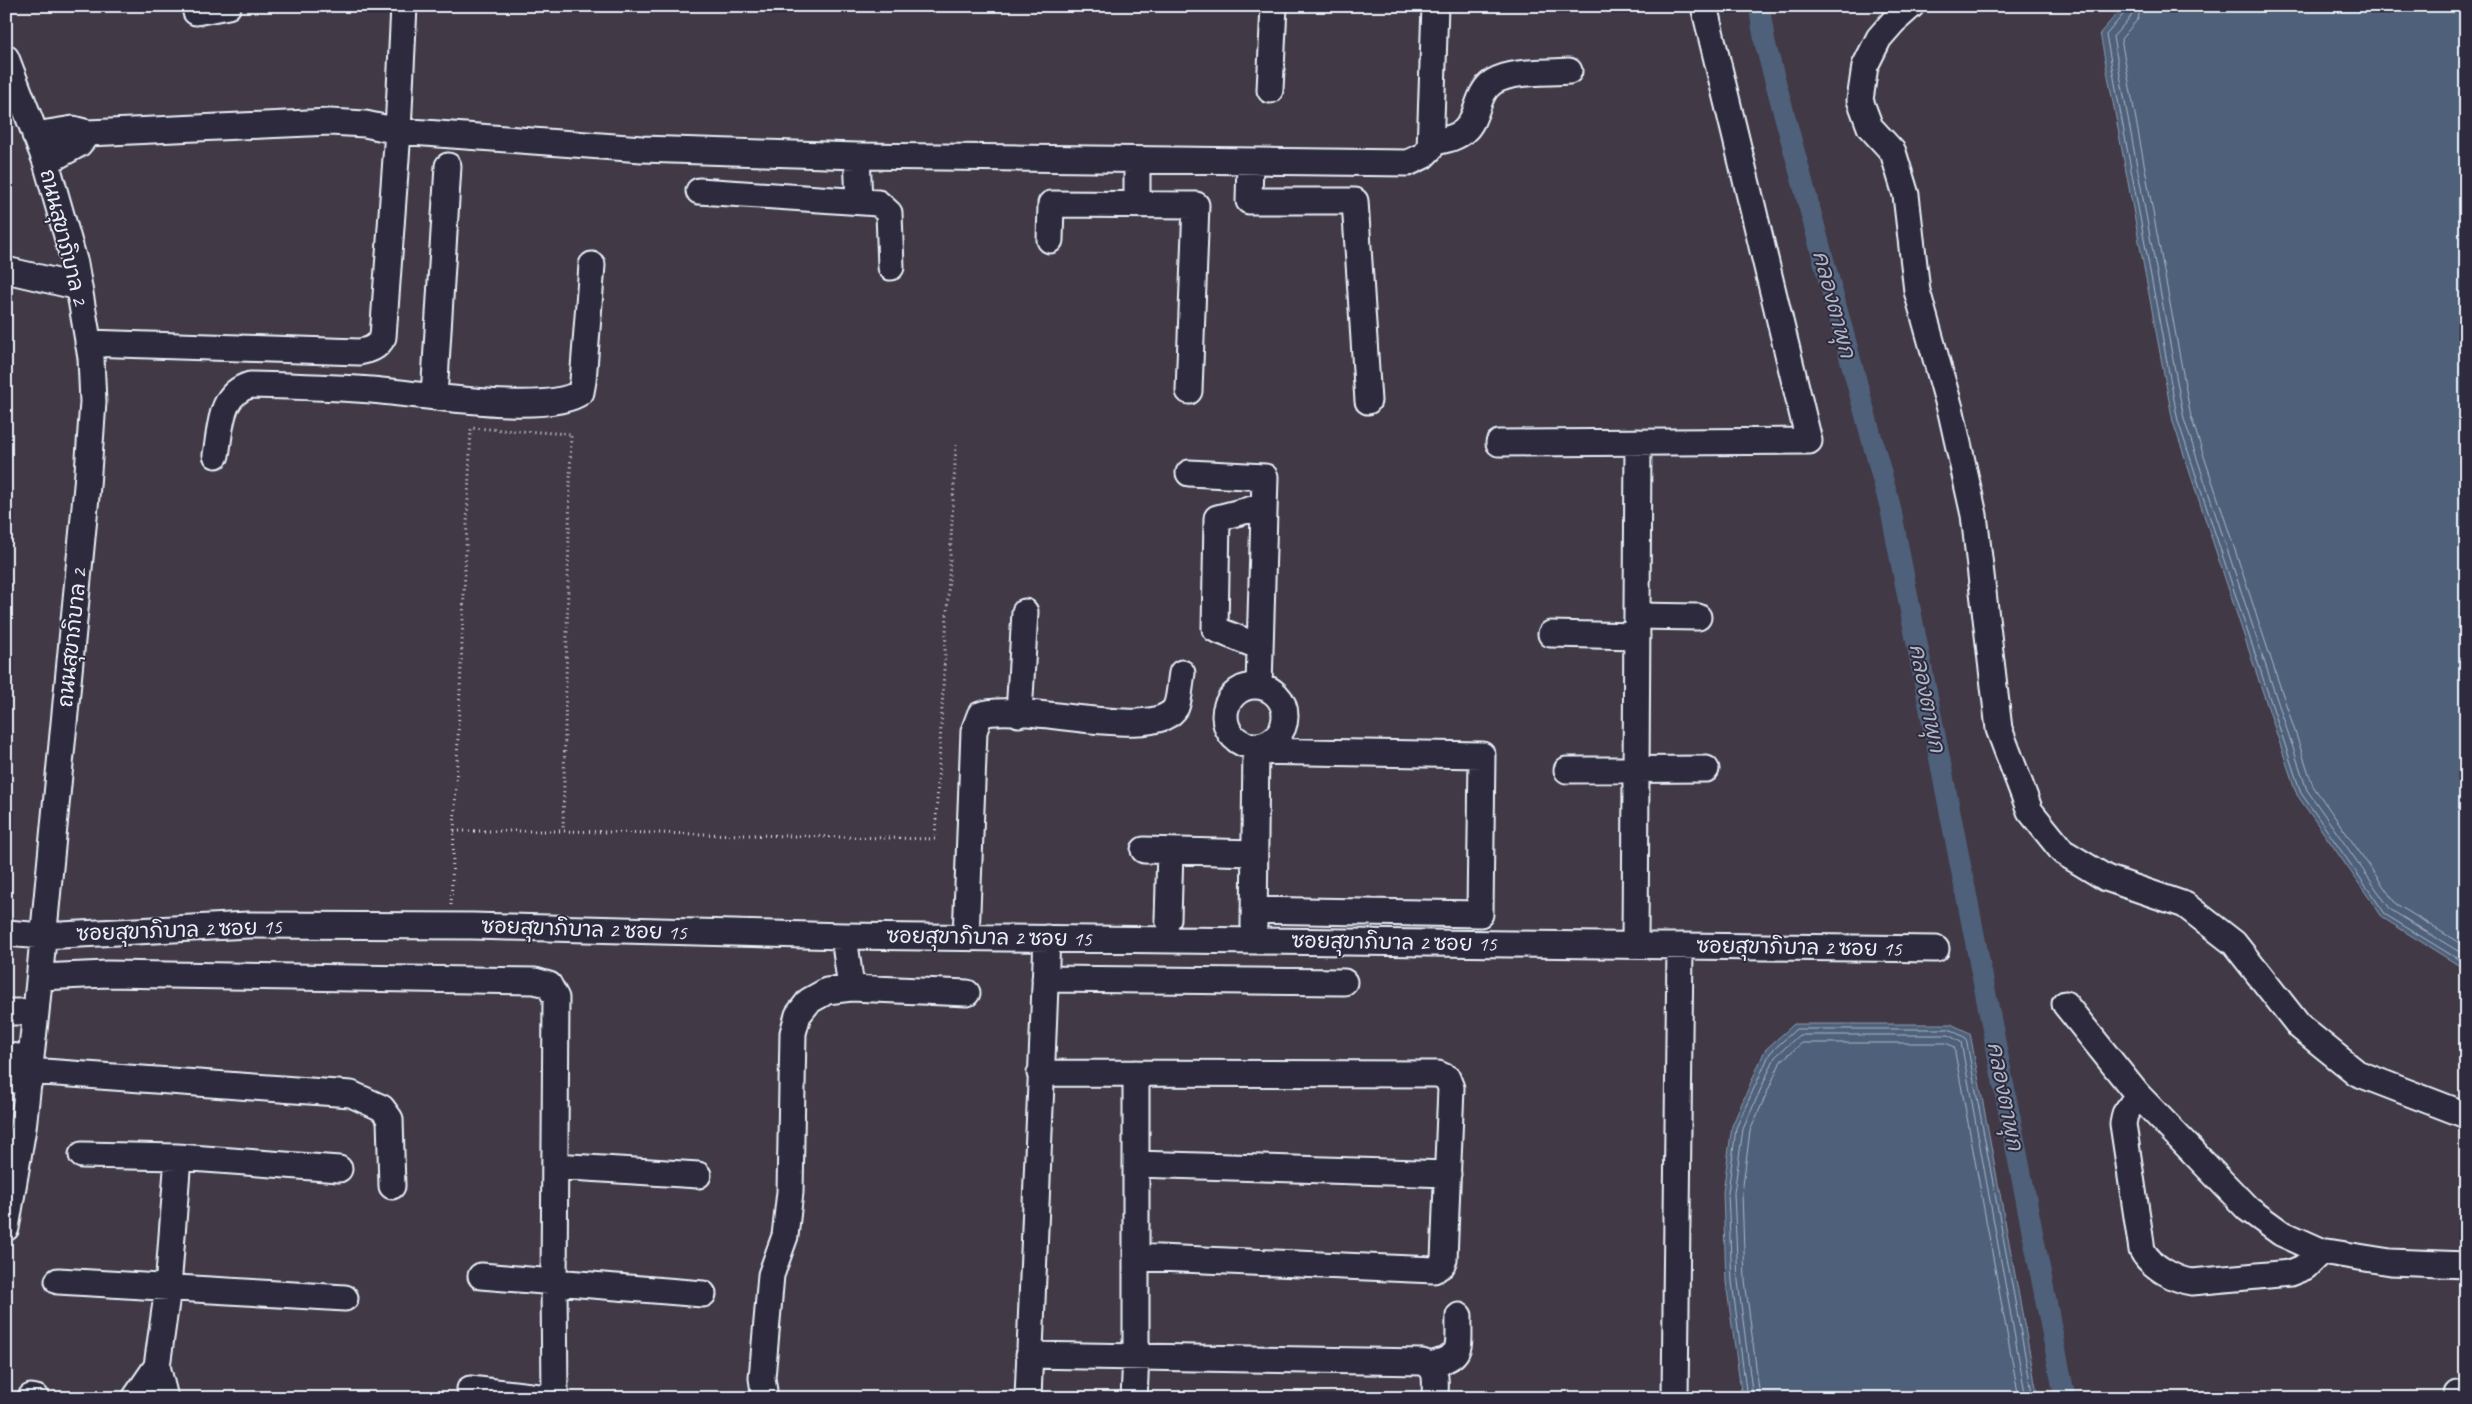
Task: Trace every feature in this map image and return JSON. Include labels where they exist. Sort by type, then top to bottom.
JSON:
[{"type":"street","points":[[196,12],[228,6]]},
{"type":"street","points":[[88,342],[359,352],[370,350],[379,344],[383,337],[398,131],[404,6]]},
{"type":"street","points":[[1270,90],[1274,6]]},
{"type":"street","points":[[36,135],[73,130],[88,133],[330,122],[365,124],[398,131],[642,149],[857,156],[1408,164],[1423,156],[1430,149],[1435,6]]},
{"type":"street","points":[[1499,443],[1809,441],[1704,6]]},
{"type":"street","points":[[1911,6],[1892,22],[1879,38],[1865,66],[1860,100],[1870,127],[1893,152],[1906,195],[1917,291],[1951,412],[1974,516],[1999,729],[2030,811],[2063,852],[2106,878],[2185,905],[2227,938],[2234,944],[2300,1027],[2357,1073],[2466,1115]]},
{"type":"street","name":"ถนนสุขาภิบาล 2","points":[[6,58],[46,162],[75,264],[88,342],[93,402],[88,486],[40,977],[36,1012],[24,1072],[6,1228]]},
{"type":"street","points":[[1431,143],[1453,137],[1464,131],[1484,91],[1498,79],[1504,76],[1569,71]]},
{"type":"street","points":[[46,162],[79,144],[88,133]]},
{"type":"street","points":[[857,156],[859,200]]},
{"type":"street","points":[[1137,160],[1137,204]]},
{"type":"street","points":[[1250,161],[1249,201],[1355,201],[1368,401]]},
{"type":"street","points":[[434,397],[448,166]]},
{"type":"street","points":[[699,191],[878,202],[890,213],[891,267]]},
{"type":"street","points":[[1050,240],[1051,204],[1196,205],[1189,391]]},
{"type":"street","points":[[216,455],[224,408],[230,395],[239,388],[250,385],[371,390],[478,401],[562,402],[581,392],[592,264]]},
{"type":"street","points":[[6,270],[79,287]]},
{"type":"street","points":[[370,350],[373,364],[371,390]]},
{"type":"street","points":[[1635,945],[1638,442]]},
{"type":"street","points":[[1189,473],[1265,476],[1259,686]]},
{"type":"street","points":[[1260,647],[1215,629],[1216,518],[1264,506]]},
{"type":"street","points":[[1019,714],[1025,612]]},
{"type":"street","points":[[1551,634],[1637,626],[1698,617]]},
{"type":"street","points":[[966,937],[976,722],[980,715],[987,712],[1132,723],[1154,720],[1169,715],[1176,706],[1182,673]]},
{"type":"street","points":[[1254,910],[1480,914],[1482,755],[1256,749],[1239,741],[1231,734],[1224,715],[1232,696],[1240,689],[1259,686],[1276,694],[1285,710],[1285,720],[1277,737],[1256,749]]},
{"type":"street","points":[[1254,940],[1256,749]]},
{"type":"street","points":[[1567,770],[1706,769]]},
{"type":"street","points":[[1144,850],[1254,853]]},
{"type":"street","points":[[1168,919],[1170,851]]},
{"type":"street","name":"ซอยสุขาภิบาล 2 ซอย 15","points":[[6,933],[43,936],[248,925],[450,925],[844,936],[1936,949]]},
{"type":"street","points":[[844,936],[851,988]]},
{"type":"street","points":[[1028,1398],[1047,938]]},
{"type":"street","points":[[1675,1398],[1680,946]]},
{"type":"street","points":[[40,977],[117,974],[535,981],[549,985],[556,998],[554,1282],[556,1398]]},
{"type":"street","points":[[1045,979],[1344,982]]},
{"type":"street","points":[[764,1398],[762,1378],[771,1275],[785,1236],[790,1192],[793,1033],[798,1015],[809,1001],[827,991],[851,988],[967,993]]},
{"type":"street","points":[[2065,1004],[2138,1095],[2248,1209],[2281,1233],[2321,1252],[2390,1262],[2466,1265]]},
{"type":"street","points":[[6,1012],[36,1012]]},
{"type":"street","points":[[6,1056],[24,1072],[352,1094],[382,1108],[390,1119],[392,1186]]},
{"type":"street","points":[[1040,1073],[1438,1074],[1446,1078],[1451,1088],[1444,1259],[1442,1265],[1434,1270],[1136,1257]]},
{"type":"street","points":[[1134,1398],[1136,1356],[1136,1073]]},
{"type":"street","points":[[2138,1095],[2125,1114],[2124,1130],[2142,1250],[2147,1259],[2180,1281],[2192,1282],[2290,1273],[2305,1268],[2321,1252]]},
{"type":"street","points":[[82,1155],[178,1158],[339,1169]]},
{"type":"street","points":[[165,1398],[157,1366],[168,1288],[178,1158]]},
{"type":"street","points":[[1136,1164],[1448,1174]]},
{"type":"street","points":[[555,1166],[698,1175]]},
{"type":"street","points":[[481,1276],[703,1294]]},
{"type":"street","points":[[58,1281],[345,1298]]},
{"type":"street","points":[[1430,1365],[1450,1360],[1458,1350],[1459,1316]]},
{"type":"street","points":[[1029,1355],[1422,1362],[1430,1365],[1435,1372],[1435,1398]]},
{"type":"street","points":[[135,1398],[157,1366]]},
{"type":"street","points":[[470,1390],[548,1398]]},
{"type":"path","points":[[450,925],[471,428],[571,434],[563,831]]},
{"type":"path","points":[[454,831],[563,831],[935,839],[956,445]]},
{"type":"water","points":[[2124,6],[2466,6],[2466,970],[2383,918],[2297,795],[2173,422],[2100,33]]},
{"type":"water","points":[[1794,1024],[1951,1024],[1970,1033],[2038,1398],[1742,1398],[1726,1282],[1723,1192],[1732,1126],[1765,1050]]},
{"type":"waterway","name":"คลองตาพุก","points":[[1759,6],[1765,43],[1890,506],[2065,1398]]}]
